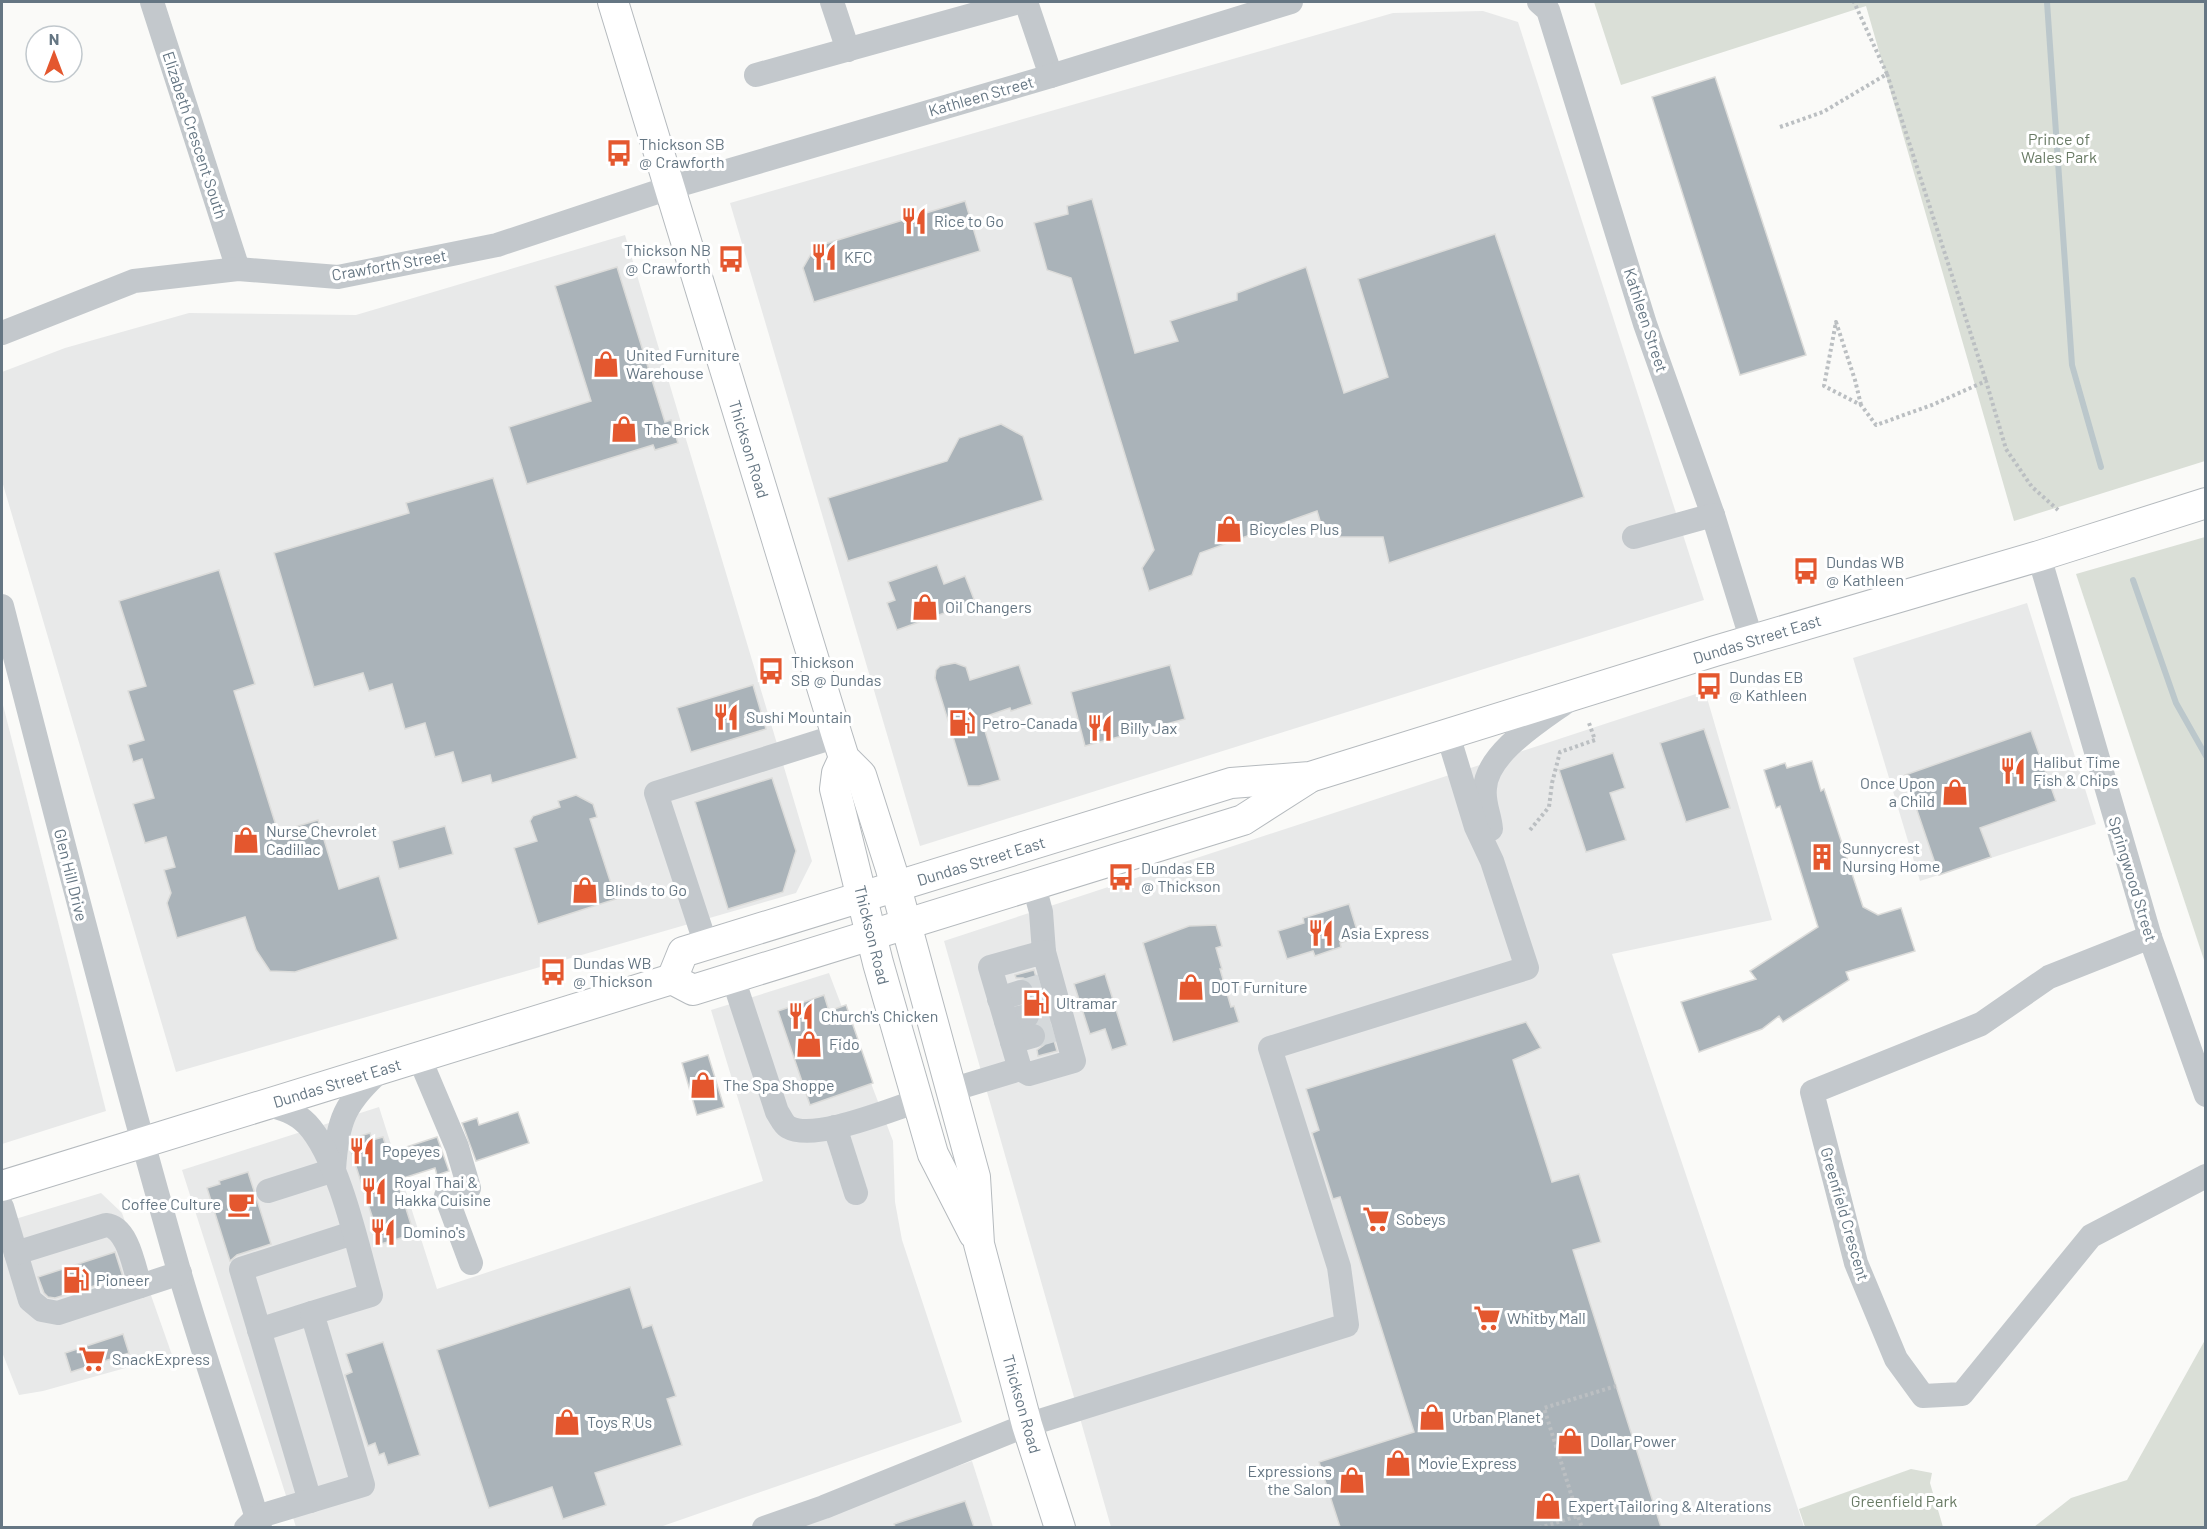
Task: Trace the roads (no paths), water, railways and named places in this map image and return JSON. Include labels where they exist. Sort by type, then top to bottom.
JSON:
[{"type":"main road","name":"Thickson Road","points":[[613,2],[841,747],[861,775],[896,888],[975,1177],[979,1244],[1027,1425],[1060,1527]]},
{"type":"main road","name":"Dundas Street East","points":[[672,979],[683,952],[1231,783],[1310,777],[2205,503]]},
{"type":"main road","name":"Thickson Road","points":[[841,747],[835,789],[871,935],[933,1154],[979,1244]]},
{"type":"main road","name":"Dundas Street East","points":[[2,1186],[672,979],[693,990],[1034,886],[1243,820],[1310,777]]},
{"type":"street","name":"Elizabeth Crescent South","points":[[152,2],[238,269]]},
{"type":"street","points":[[832,2],[848,50]]},
{"type":"street","points":[[756,75],[1018,2]]},
{"type":"street","points":[[1026,2],[1051,76]]},
{"type":"street","name":"Kathleen Street","points":[[669,188],[1051,76],[1247,8],[1292,2]]},
{"type":"street","name":"Kathleen Street","points":[[1539,2],[1548,10],[1645,324],[1713,515],[1752,641]]},
{"type":"street","name":"Crawforth Street","points":[[2,333],[134,281],[238,269],[338,277],[496,245],[669,188]]},
{"type":"street","points":[[1634,537],[1713,515]]},
{"type":"street","name":"Springwood Street","points":[[2038,556],[2150,937],[2205,1095]]},
{"type":"street","name":"Glen Hill Drive","points":[[2,606],[94,965],[180,1273],[255,1524]]},
{"type":"street","points":[[1492,861],[1491,824],[1485,800],[1488,774],[1499,756],[1524,733],[1574,696]]},
{"type":"street","points":[[764,1527],[824,1508],[1027,1425],[1347,1325],[1339,1268],[1270,1048],[1527,968],[1492,861],[1476,827],[1448,735]]},
{"type":"street","points":[[706,945],[656,793],[841,747]]},
{"type":"street","points":[[951,1090],[1020,1069],[1029,1074],[1074,1061],[1038,1024],[1028,990],[1044,952],[1041,912],[1034,886]]},
{"type":"street","name":"Greenfield Crescent","points":[[2150,937],[2049,977],[1981,1023],[1812,1092],[1856,1263],[1896,1359],[1923,1396],[1962,1394],[2091,1236],[2205,1176]]},
{"type":"street","points":[[1020,1069],[1038,1024],[1028,990],[990,967],[1044,952]]},
{"type":"street","points":[[734,978],[777,1112],[786,1126],[805,1132],[824,1131],[918,1101]]},
{"type":"street","points":[[419,1057],[457,1147],[469,1188],[446,1196],[471,1263]]},
{"type":"street","points":[[334,1170],[336,1139],[340,1123],[362,1087],[382,1069]]},
{"type":"street","points":[[259,1330],[371,1295],[334,1170],[317,1138],[306,1123],[294,1114],[282,1108],[266,1105]]},
{"type":"street","points":[[835,1127],[856,1193]]},
{"type":"street","points":[[268,1191],[334,1170]]},
{"type":"street","points":[[2,1207],[30,1300],[42,1310],[58,1313],[180,1273]]},
{"type":"street","points":[[16,1253],[105,1225],[112,1226],[124,1235],[140,1286]]},
{"type":"street","points":[[310,1501],[241,1269],[353,1233]]},
{"type":"street","points":[[255,1524],[310,1501],[363,1485],[312,1313]]},
{"type":"waterway","points":[[2047,2],[2072,365],[2101,467]]},
{"type":"waterway","points":[[2133,580],[2176,703],[2206,756]]},
{"type":"tunnel","points":[[1021,992],[1041,986]]},
{"type":"tunnel","points":[[1027,1016],[1048,1010]]},
{"type":"tunnel","points":[[1033,1036],[1053,1030]]},
{"type":"place","name":"Thickson SB @ Crawforth","points":[[619,153]]},
{"type":"place","name":"Rice to Go","points":[[914,221]]},
{"type":"place","name":"KFC","points":[[824,257]]},
{"type":"place","name":"Thickson NB @ Crawforth","points":[[731,259]]},
{"type":"place","name":"United Furniture Warehouse","points":[[606,364]]},
{"type":"place","name":"The Brick","points":[[624,429]]},
{"type":"place","name":"Bicycles Plus","points":[[1229,529]]},
{"type":"place","name":"Dundas WB @ Kathleen","points":[[1806,571]]},
{"type":"place","name":"Oil Changers","points":[[925,607]]},
{"type":"place","name":"Thickson SB @ Dundas","points":[[771,671]]},
{"type":"place","name":"Dundas EB @ Kathleen","points":[[1709,686]]},
{"type":"place","name":"Sushi Mountain","points":[[726,717]]},
{"type":"place","name":"Petro-Canada","points":[[962,723]]},
{"type":"place","name":"Billy Jax","points":[[1100,728]]},
{"type":"place","name":"Halibut Time Fish & Chips","points":[[2013,771]]},
{"type":"place","name":"Once Upon a Child","points":[[1955,792]]},
{"type":"place","name":"Nurse Chevrolet Cadillac","points":[[246,840]]},
{"type":"place","name":"Sunnycrest Nursing Home","points":[[1822,857]]},
{"type":"place","name":"Dundas EB @ Thickson","points":[[1121,877]]},
{"type":"place","name":"Blinds to Go","points":[[585,890]]},
{"type":"place","name":"Asia Express","points":[[1321,933]]},
{"type":"place","name":"Dundas WB @ Thickson","points":[[553,972]]},
{"type":"place","name":"DOT Furniture","points":[[1191,987]]},
{"type":"place","name":"Ultramar","points":[[1036,1003]]},
{"type":"place","name":"Church's Chicken","points":[[801,1016]]},
{"type":"place","name":"Fido","points":[[809,1044]]},
{"type":"place","name":"The Spa Shoppe","points":[[703,1085]]},
{"type":"place","name":"Popeyes","points":[[362,1151]]},
{"type":"place","name":"Royal Thai & Hakka Cuisine","points":[[374,1191]]},
{"type":"place","name":"Coffee Culture","points":[[241,1204]]},
{"type":"place","name":"Sobeys","points":[[1376,1219]]},
{"type":"place","name":"Domino's","points":[[383,1232]]},
{"type":"place","name":"Pioneer","points":[[76,1280]]},
{"type":"place","name":"Whitby Mall","points":[[1487,1318]]},
{"type":"place","name":"SnackExpress","points":[[92,1359]]},
{"type":"place","name":"Urban Planet","points":[[1432,1417]]},
{"type":"place","name":"Toys R Us","points":[[567,1422]]},
{"type":"place","name":"Dollar Power","points":[[1570,1441]]},
{"type":"place","name":"Movie Express","points":[[1398,1463]]},
{"type":"place","name":"Expressions the Salon","points":[[1352,1480]]},
{"type":"place","name":"Expert Tailoring & Alterations","points":[[1548,1506]]},
{"type":"park label","name":"Prince of Wales Park","points":[[2059,148]]},
{"type":"park label","name":"Greenfield Park","points":[[1904,1501]]}]
